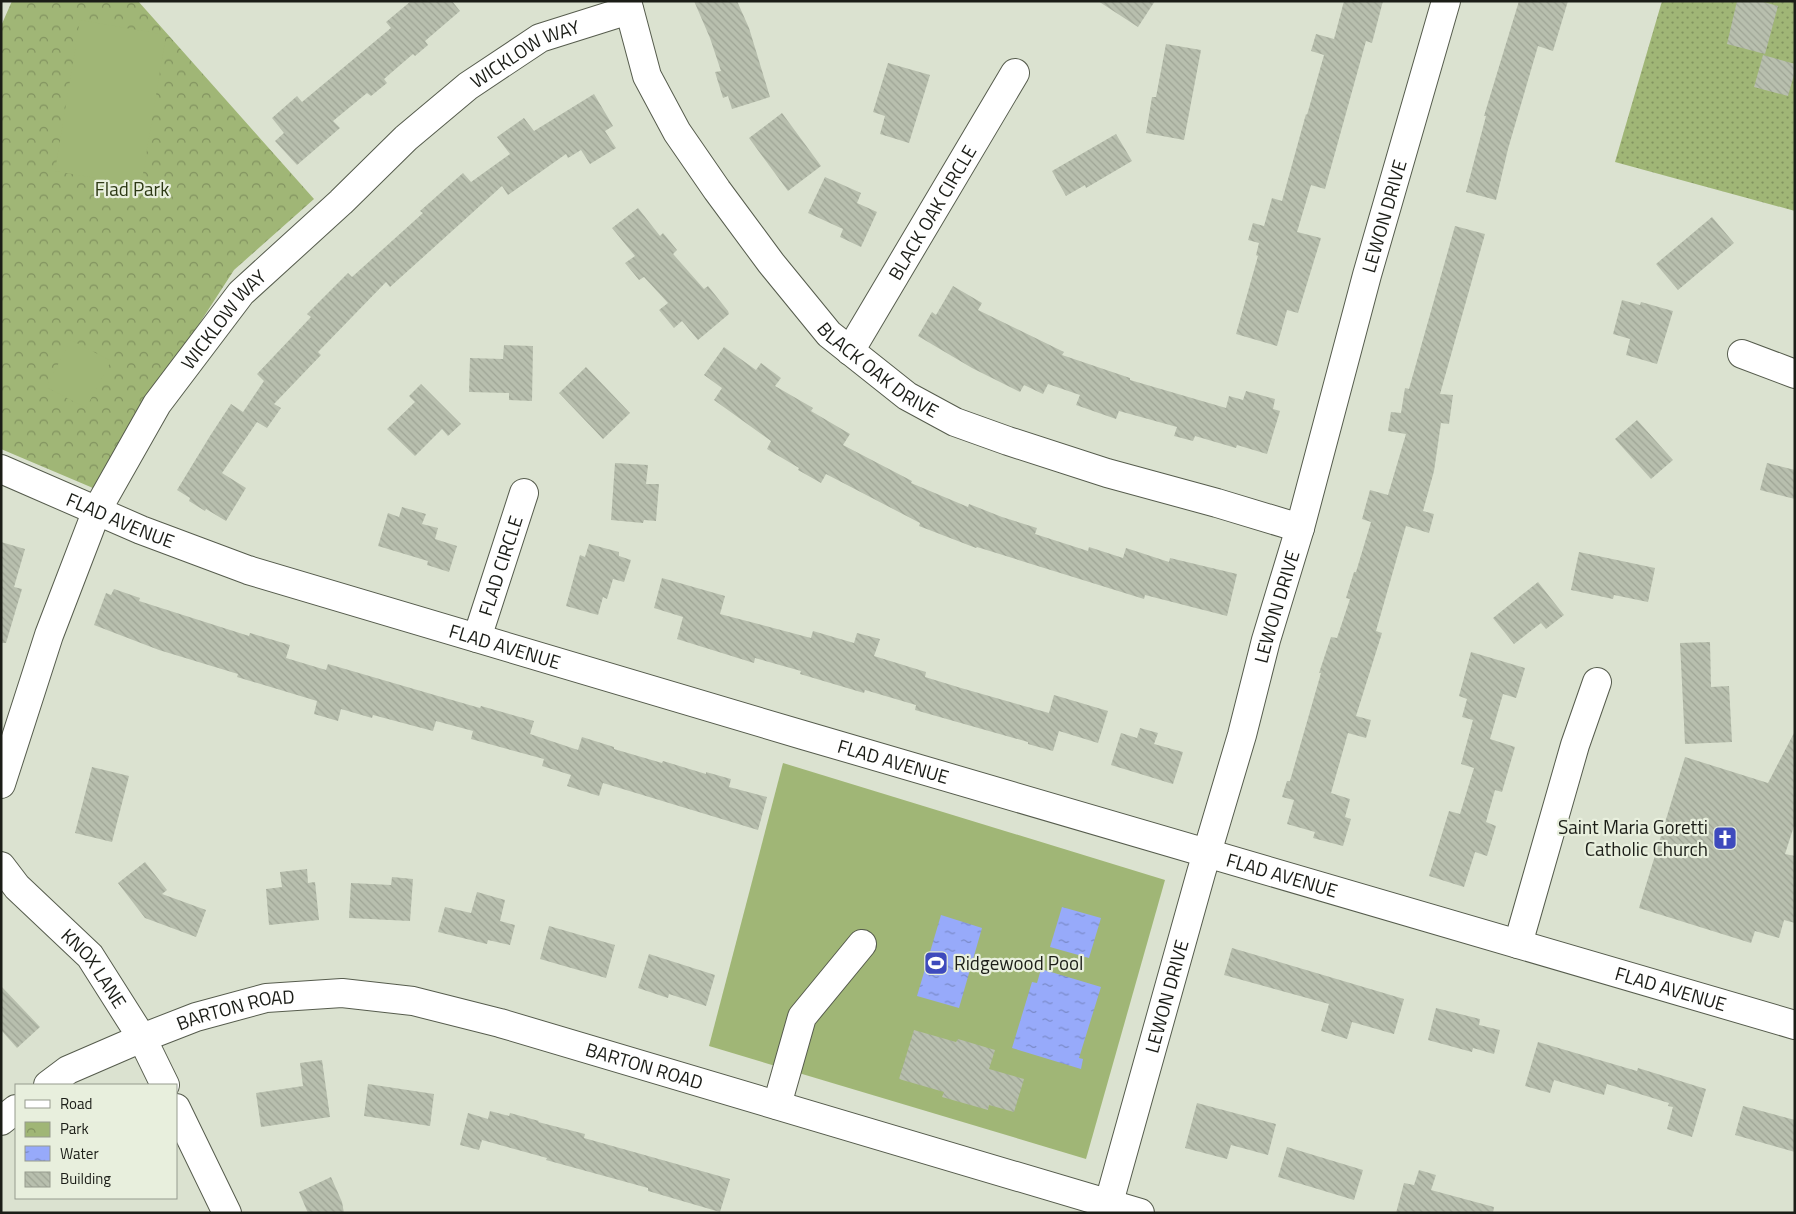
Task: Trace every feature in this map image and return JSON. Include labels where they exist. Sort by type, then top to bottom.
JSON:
[{"type":"street","name":"LEWON DRIVE","points":[[1107,1208],[1207,852],[1242,735],[1266,640],[1300,528],[1367,276],[1446,1]]},
{"type":"street","name":"BLACK OAK DRIVE","points":[[628,6],[647,76],[677,132],[771,263],[829,334],[907,396],[955,422],[1008,441],[1107,473],[1300,528]]},
{"type":"street","name":"WICKLOW WAY","points":[[1,784],[49,635],[98,510],[157,404],[241,293],[341,202],[406,138],[468,86],[540,38],[628,6]]},
{"type":"street","name":"BLACK OAK CIRCLE","points":[[850,351],[1016,73]]},
{"type":"street","points":[[1742,354],[1795,374]]},
{"type":"street","name":"FLAD AVENUE","points":[[1,468],[141,530],[248,570],[803,735],[1795,1025]]},
{"type":"street","name":"FLAD CIRCLE","points":[[477,638],[524,493]]},
{"type":"street","points":[[1518,944],[1575,745],[1597,682]]},
{"type":"street","name":"KNOX LANE","points":[[1,866],[17,886],[90,956],[142,1038],[165,1084]]},
{"type":"street","points":[[777,1105],[802,1018],[862,944]]},
{"type":"street","name":"BARTON ROAD","points":[[49,1084],[68,1070],[196,1017],[266,998],[342,993],[422,1003],[500,1023],[777,1105],[1107,1208],[1140,1213]]},
{"type":"street","points":[[1,1121],[15,1110]]},
{"type":"street","points":[[178,1112],[227,1213]]},
{"type":"green space","name":"Flad Park","points":[[12,1],[138,1],[314,199],[234,270],[93,488],[1,449],[1,26]]},
{"type":"green space","points":[[1662,1],[1795,1],[1795,211],[1615,162]]},
{"type":"green space","points":[[80,20],[166,35],[141,186],[55,171]]},
{"type":"green space","points":[[71,340],[111,361],[86,408],[46,387]]},
{"type":"green space","name":"Ridgewood Pool","points":[[783,763],[1165,880],[1086,1159],[709,1046]]},
{"type":"water","points":[[1062,907],[1101,918],[1089,958],[1050,947]]},
{"type":"water","points":[[941,915],[982,928],[959,1008],[917,996]]},
{"type":"water","points":[[1041,969],[1101,987],[1079,1058],[1083,1059],[1081,1069],[1012,1048],[1032,982],[1037,983]]},
{"type":"building","points":[[411,1],[452,1],[460,11],[425,41],[428,45],[415,56],[413,54],[384,79],[387,83],[371,96],[367,93],[333,121],[340,128],[297,165],[275,141],[284,133],[272,118],[297,96],[302,102],[391,28],[386,22]]},
{"type":"building","points":[[694,1],[737,1],[749,28],[770,97],[732,109],[728,96],[723,98],[715,72],[721,71],[710,38]]},
{"type":"building","points":[[1098,1],[1155,1],[1138,27]]},
{"type":"building","points":[[1344,1],[1383,1],[1372,43],[1366,41],[1325,189],[1311,185],[1297,232],[1321,238],[1298,313],[1287,310],[1277,346],[1236,334],[1258,256],[1256,255],[1259,243],[1248,240],[1253,223],[1264,226],[1272,198],[1282,201],[1324,55],[1311,51],[1316,34],[1334,39]]},
{"type":"building","points":[[1519,1],[1568,1],[1553,51],[1538,46],[1508,149],[1496,200],[1466,192],[1486,116],[1484,116]]},
{"type":"building","points":[[1737,1],[1760,1],[1778,6],[1765,54],[1727,44]]},
{"type":"building","points":[[1166,44],[1201,50],[1184,140],[1146,133],[1152,97],[1156,97]]},
{"type":"building","points":[[1763,55],[1795,64],[1788,96],[1754,87]]},
{"type":"building","points":[[888,63],[930,75],[909,143],[880,134],[885,116],[873,112]]},
{"type":"building","points":[[594,94],[613,126],[605,131],[616,148],[590,164],[581,150],[568,158],[566,154],[508,195],[502,186],[390,287],[386,282],[318,352],[321,355],[274,404],[281,408],[267,428],[257,422],[222,473],[246,488],[226,521],[189,501],[190,498],[177,490],[231,404],[243,412],[264,381],[257,374],[311,317],[307,314],[348,273],[352,277],[423,213],[420,211],[463,173],[471,182],[510,154],[497,137],[524,118],[534,131]]},
{"type":"building","points":[[782,113],[821,166],[788,191],[749,138]]},
{"type":"building","points":[[1116,134],[1132,161],[1086,188],[1085,185],[1066,196],[1052,171]]},
{"type":"building","points":[[825,177],[861,193],[857,203],[877,212],[861,247],[840,237],[843,229],[808,213]]},
{"type":"building","points":[[638,208],[660,236],[663,233],[677,250],[673,254],[704,289],[708,286],[728,311],[729,314],[698,340],[682,321],[674,328],[659,310],[668,303],[644,277],[639,280],[625,263],[635,256],[612,228]]},
{"type":"building","points":[[1712,217],[1734,243],[1678,290],[1656,264]]},
{"type":"building","points":[[1455,226],[1485,234],[1440,394],[1453,395],[1449,424],[1441,423],[1434,471],[1423,511],[1434,514],[1429,533],[1406,526],[1376,631],[1382,633],[1356,716],[1371,720],[1366,738],[1348,733],[1331,793],[1350,799],[1345,817],[1351,819],[1343,846],[1313,838],[1315,832],[1287,824],[1294,800],[1282,797],[1287,781],[1290,781],[1321,673],[1319,673],[1331,637],[1337,638],[1350,599],[1346,598],[1371,522],[1362,519],[1370,490],[1388,495],[1406,434],[1388,431],[1391,412],[1401,413],[1405,388],[1409,389]]},
{"type":"building","points":[[953,286],[982,303],[978,310],[1064,352],[1062,355],[1130,378],[1130,380],[1226,408],[1229,396],[1243,400],[1246,391],[1275,399],[1273,409],[1280,411],[1267,454],[1237,445],[1236,448],[1195,436],[1193,441],[1174,436],[1177,427],[1119,411],[1116,419],[1076,405],[1080,395],[1048,384],[1043,394],[1024,385],[1020,392],[972,368],[918,336],[932,312],[936,315]]},
{"type":"building","points":[[1622,300],[1640,305],[1641,302],[1673,311],[1657,364],[1626,355],[1630,339],[1613,334]]},
{"type":"building","points":[[504,345],[533,346],[532,401],[509,400],[509,393],[469,392],[470,358],[503,359]]},
{"type":"building","points":[[724,347],[756,370],[761,363],[781,378],[775,386],[813,408],[811,411],[850,434],[843,445],[912,481],[911,483],[968,507],[969,504],[1037,528],[1035,534],[1088,551],[1089,547],[1123,558],[1126,548],[1169,562],[1170,558],[1237,574],[1227,616],[1145,595],[1144,599],[976,548],[919,526],[920,523],[826,474],[821,483],[767,449],[771,441],[714,400],[722,388],[704,375]]},
{"type":"building","points":[[586,367],[630,413],[603,439],[559,393]]},
{"type":"building","points":[[421,384],[461,424],[448,436],[442,429],[415,456],[387,429],[415,402],[409,396]]},
{"type":"building","points":[[1637,420],[1673,460],[1651,479],[1615,439]]},
{"type":"building","points":[[615,463],[648,465],[646,484],[659,484],[656,521],[644,520],[643,523],[611,520]]},
{"type":"building","points":[[1767,463],[1795,470],[1795,499],[1760,490]]},
{"type":"building","points":[[402,507],[426,514],[422,524],[438,528],[435,539],[457,546],[449,572],[427,565],[428,561],[378,546],[388,513],[399,517]]},
{"type":"building","points":[[1,542],[25,549],[14,587],[22,589],[6,643],[1,643]]},
{"type":"building","points":[[589,544],[619,552],[619,556],[631,560],[624,582],[613,579],[607,599],[603,597],[598,615],[566,606],[580,555],[585,557]]},
{"type":"building","points":[[1579,552],[1655,568],[1648,602],[1614,595],[1613,599],[1571,590]]},
{"type":"building","points":[[662,578],[725,596],[720,614],[811,638],[813,631],[854,643],[857,633],[880,639],[874,656],[926,672],[925,677],[961,688],[1049,713],[1054,695],[1108,711],[1098,743],[1059,731],[1053,751],[1028,744],[1028,742],[915,710],[916,705],[865,690],[864,693],[800,674],[801,671],[755,658],[754,663],[677,639],[683,617],[654,608]]},
{"type":"building","points":[[1538,582],[1564,615],[1546,629],[1541,623],[1514,644],[1493,618]]},
{"type":"building","points":[[114,589],[140,598],[139,601],[249,636],[250,633],[290,645],[286,658],[326,670],[328,664],[480,708],[481,706],[534,721],[530,734],[578,750],[582,737],[614,747],[614,749],[662,763],[663,761],[706,774],[706,772],[731,779],[729,787],[767,797],[758,830],[603,783],[599,796],[567,786],[571,775],[542,766],[544,759],[471,739],[473,731],[436,721],[433,731],[373,715],[372,718],[341,709],[338,721],[314,714],[317,701],[237,677],[238,674],[159,650],[94,625],[106,593],[111,595]]},
{"type":"building","points":[[1710,642],[1711,687],[1729,686],[1732,742],[1685,744],[1680,643]]},
{"type":"building","points":[[1471,652],[1525,668],[1516,698],[1503,694],[1490,739],[1515,747],[1502,792],[1495,790],[1486,822],[1496,826],[1487,856],[1475,852],[1464,887],[1429,876],[1449,811],[1460,814],[1474,768],[1461,764],[1473,720],[1462,717],[1467,699],[1459,696]]},
{"type":"building","points":[[1140,728],[1158,733],[1154,744],[1183,752],[1173,784],[1111,765],[1121,733],[1137,738]]},
{"type":"building","name":"Saint Maria Goretti Catholic Church","points":[[1795,731],[1795,823],[1785,854],[1795,856],[1795,923],[1784,920],[1779,938],[1755,931],[1751,943],[1639,908],[1685,757],[1768,783]]},
{"type":"building","points":[[92,767],[129,776],[112,842],[75,833]]},
{"type":"building","points":[[145,862],[167,890],[162,894],[206,910],[196,937],[145,918],[118,883]]},
{"type":"building","points":[[307,869],[308,883],[315,882],[319,920],[269,925],[266,889],[282,887],[280,872]]},
{"type":"building","points":[[392,877],[413,879],[410,921],[349,918],[351,883],[391,885]]},
{"type":"building","points":[[477,892],[505,900],[500,921],[515,925],[510,945],[488,940],[487,944],[438,932],[445,907],[471,913]]},
{"type":"building","points":[[549,926],[615,945],[606,978],[540,959]]},
{"type":"building","points":[[1232,948],[1404,999],[1394,1034],[1352,1022],[1347,1039],[1321,1031],[1329,1004],[1224,975]]},
{"type":"building","points":[[649,954],[715,975],[706,1006],[669,994],[668,998],[638,988]]},
{"type":"building","points":[[1,986],[40,1027],[17,1048],[1,1030]]},
{"type":"building","points":[[1436,1008],[1480,1019],[1479,1025],[1500,1030],[1494,1054],[1473,1048],[1472,1052],[1428,1040]]},
{"type":"building","points":[[914,1030],[956,1042],[958,1039],[995,1050],[989,1069],[1024,1079],[1014,1112],[989,1105],[988,1110],[942,1097],[944,1092],[899,1079]]},
{"type":"building","points":[[1538,1042],[1637,1071],[1638,1068],[1706,1089],[1692,1137],[1667,1129],[1673,1107],[1668,1106],[1669,1103],[1607,1084],[1604,1095],[1554,1080],[1550,1093],[1525,1086]]},
{"type":"building","points":[[322,1060],[330,1117],[261,1127],[256,1093],[303,1086],[300,1063]]},
{"type":"building","points":[[368,1084],[434,1094],[430,1126],[364,1116]]},
{"type":"building","points":[[1197,1103],[1276,1124],[1268,1155],[1231,1145],[1227,1159],[1185,1148]]},
{"type":"building","points":[[1743,1106],[1795,1120],[1795,1152],[1735,1135]]},
{"type":"building","points":[[490,1111],[509,1116],[510,1113],[585,1134],[584,1138],[730,1179],[720,1212],[648,1191],[648,1188],[482,1140],[479,1150],[460,1145],[468,1113],[488,1119]]},
{"type":"building","points":[[1287,1147],[1363,1170],[1354,1200],[1278,1177]]},
{"type":"building","points":[[1419,1170],[1436,1175],[1431,1190],[1494,1207],[1493,1213],[1396,1213],[1404,1183],[1414,1185]]},
{"type":"building","points":[[331,1177],[342,1202],[344,1213],[308,1213],[299,1192]]},
{"type":"place","name":"Saint Maria Goretti Catholic Church","points":[[1725,838]]},
{"type":"place","name":"Ridgewood Pool","points":[[936,963]]}]
